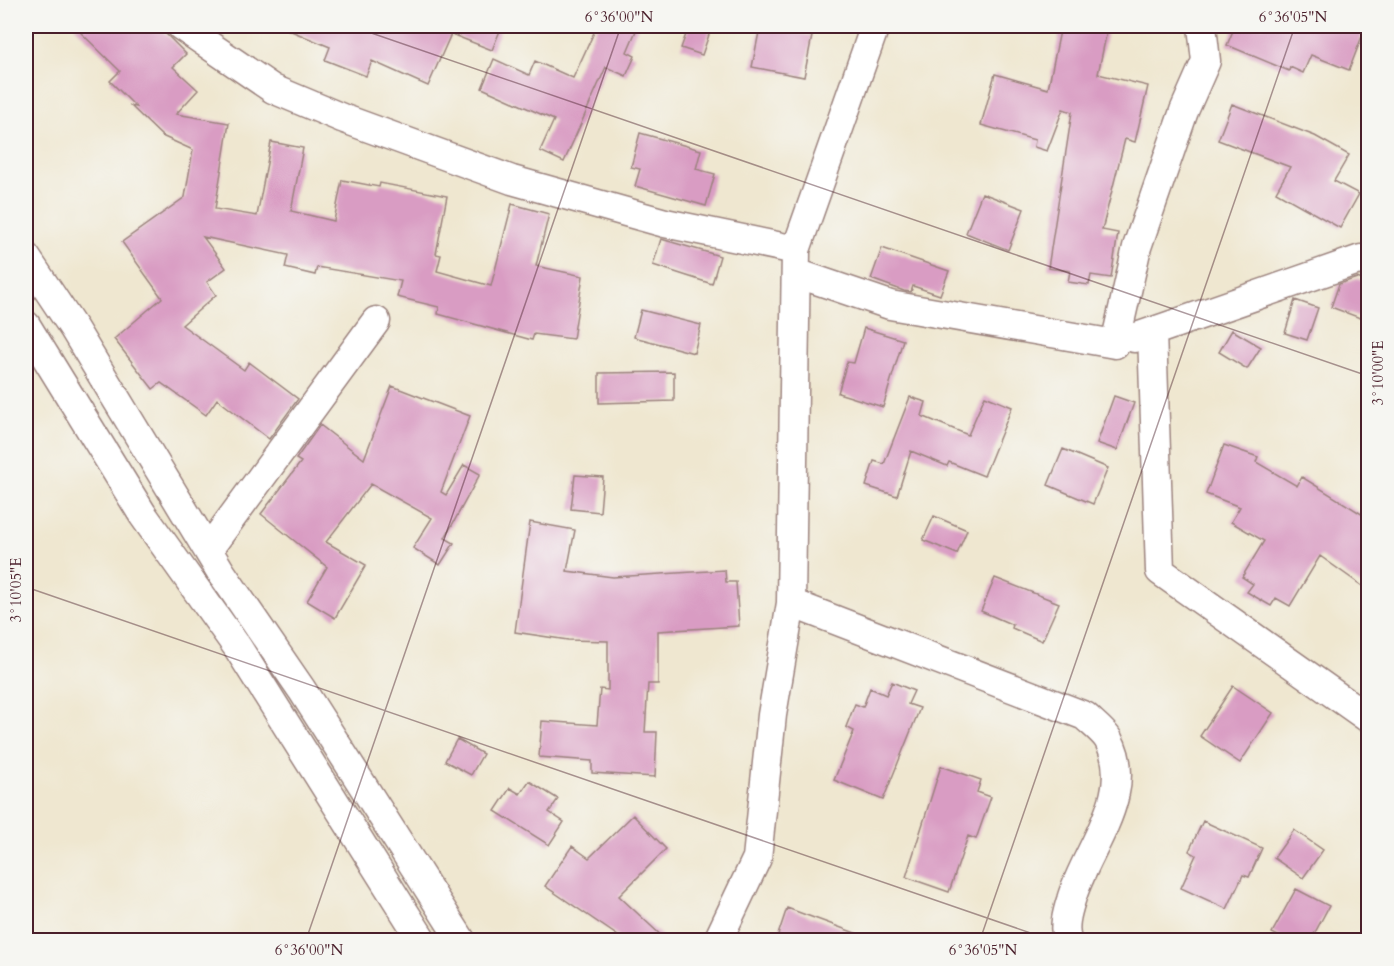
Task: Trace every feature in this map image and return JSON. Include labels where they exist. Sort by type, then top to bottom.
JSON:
[{"type":"street","points":[[181,26],[273,89],[352,122],[512,180],[796,261],[890,305],[1115,344],[1361,259],[1368,263]]},
{"type":"street","points":[[718,940],[757,858],[772,715],[792,603],[796,261],[875,26]]},
{"type":"street","points":[[1115,344],[1137,247],[1184,111],[1206,61],[1202,26]]},
{"type":"street","points":[[26,256],[74,329],[208,550],[302,690],[461,940]]},
{"type":"street","points":[[208,550],[376,321]]},
{"type":"street","points":[[26,325],[143,514],[238,648],[422,940]]},
{"type":"street","points":[[1152,332],[1160,571],[1368,718]]},
{"type":"street","points":[[792,603],[1085,717],[1107,738],[1118,764],[1109,817],[1076,882],[1066,918],[1067,940]]},
{"type":"building","points":[[74,26],[158,26],[186,54],[173,67],[198,90],[176,114],[229,123],[215,209],[257,216],[271,142],[303,148],[291,211],[334,221],[342,180],[379,187],[380,183],[447,196],[436,254],[441,255],[437,271],[491,286],[512,204],[549,214],[536,266],[583,276],[573,339],[534,334],[532,340],[438,314],[439,307],[397,297],[401,281],[317,267],[315,275],[285,268],[288,255],[203,237],[226,268],[207,282],[216,295],[182,325],[244,370],[249,362],[298,399],[269,439],[217,399],[206,415],[161,383],[153,389],[114,339],[162,298],[122,242],[185,197],[193,150],[162,136],[131,106],[136,107],[110,81],[120,71]]},
{"type":"building","points":[[279,26],[502,26],[492,50],[451,34],[428,86],[372,61],[366,76],[325,60],[330,47]]},
{"type":"building","points":[[597,26],[638,26],[627,52],[635,56],[626,76],[606,67],[564,162],[540,151],[554,120],[482,88],[494,59],[529,75],[535,61],[573,78]]},
{"type":"building","points":[[689,26],[712,26],[702,55],[681,48]]},
{"type":"building","points":[[1061,26],[1108,26],[1098,74],[1148,86],[1135,142],[1125,139],[1102,230],[1118,233],[1111,278],[1091,275],[1089,285],[1068,282],[1070,271],[1048,268],[1072,112],[1063,109],[1047,151],[1034,147],[1035,140],[981,125],[995,74],[1048,89]]},
{"type":"building","points":[[1235,26],[1366,26],[1349,70],[1311,55],[1303,73],[1290,67],[1289,71],[1227,45]]},
{"type":"building","points":[[760,27],[812,36],[804,77],[752,67]]},
{"type":"building","points":[[1232,104],[1315,136],[1349,155],[1334,181],[1359,194],[1340,228],[1276,192],[1290,167],[1218,140]]},
{"type":"building","points":[[640,133],[701,150],[696,169],[715,174],[706,206],[635,186],[640,169],[631,167]]},
{"type":"building","points":[[982,193],[1024,209],[1008,250],[966,233]]},
{"type":"building","points":[[661,239],[720,256],[712,284],[653,265]]},
{"type":"building","points":[[882,248],[949,271],[940,295],[913,286],[911,292],[904,291],[871,279]]},
{"type":"building","points":[[1357,278],[1368,282],[1368,321],[1331,307],[1339,284]]},
{"type":"building","points":[[1295,300],[1318,308],[1307,340],[1285,333]]},
{"type":"building","points":[[641,310],[701,325],[694,353],[634,337]]},
{"type":"building","points":[[864,328],[903,340],[883,407],[838,393],[847,362],[854,363]]},
{"type":"building","points":[[1232,330],[1261,347],[1247,369],[1219,352]]},
{"type":"building","points":[[674,372],[674,401],[599,403],[599,373]]},
{"type":"building","points":[[392,386],[470,416],[441,492],[446,495],[464,465],[480,474],[445,538],[454,543],[440,565],[413,548],[432,518],[371,484],[326,542],[366,565],[335,618],[307,601],[327,567],[261,514],[301,462],[296,459],[320,425],[364,459]]},
{"type":"building","points":[[985,396],[1012,407],[984,476],[949,462],[947,466],[911,451],[897,496],[866,486],[874,461],[884,464],[910,397],[926,402],[922,416],[968,435]]},
{"type":"building","points":[[1114,396],[1134,403],[1117,450],[1097,443]]},
{"type":"building","points":[[1224,445],[1258,457],[1256,462],[1297,486],[1302,477],[1368,518],[1368,590],[1320,556],[1290,606],[1276,598],[1271,606],[1247,592],[1253,584],[1242,577],[1264,541],[1231,522],[1240,507],[1206,494]]},
{"type":"building","points":[[1063,449],[1108,468],[1093,504],[1048,485]]},
{"type":"building","points":[[575,475],[603,477],[600,512],[571,509]]},
{"type":"building","points":[[934,516],[967,530],[957,554],[923,540]]},
{"type":"building","points":[[530,522],[575,530],[567,571],[613,577],[725,570],[726,582],[736,582],[739,626],[658,631],[658,684],[648,684],[645,732],[657,732],[655,777],[592,773],[592,761],[539,757],[542,721],[597,725],[600,689],[608,690],[608,641],[568,640],[515,632]]},
{"type":"building","points":[[995,578],[1059,603],[1042,641],[981,611]]},
{"type":"building","points":[[892,682],[914,691],[908,704],[920,708],[883,800],[834,780],[854,731],[846,727],[855,704],[863,707],[870,688],[886,695]]},
{"type":"building","points":[[1233,686],[1273,713],[1240,763],[1200,736]]},
{"type":"building","points":[[457,739],[483,754],[471,775],[445,761]]},
{"type":"building","points":[[941,766],[981,780],[977,792],[991,797],[976,839],[968,836],[949,892],[906,877]]},
{"type":"building","points":[[529,781],[558,799],[549,812],[564,822],[549,845],[495,811],[510,788],[520,794]]},
{"type":"building","points":[[633,815],[666,849],[619,896],[666,940],[624,940],[545,886],[572,846],[589,858]]},
{"type":"building","points":[[1203,821],[1262,848],[1249,877],[1243,875],[1227,909],[1181,888],[1196,855],[1189,851]]},
{"type":"building","points":[[1294,830],[1323,850],[1303,878],[1274,858]]},
{"type":"building","points":[[1296,889],[1329,906],[1311,940],[1286,940],[1272,933]]},
{"type":"building","points":[[787,908],[869,938],[869,940],[792,940],[778,935]]}]
